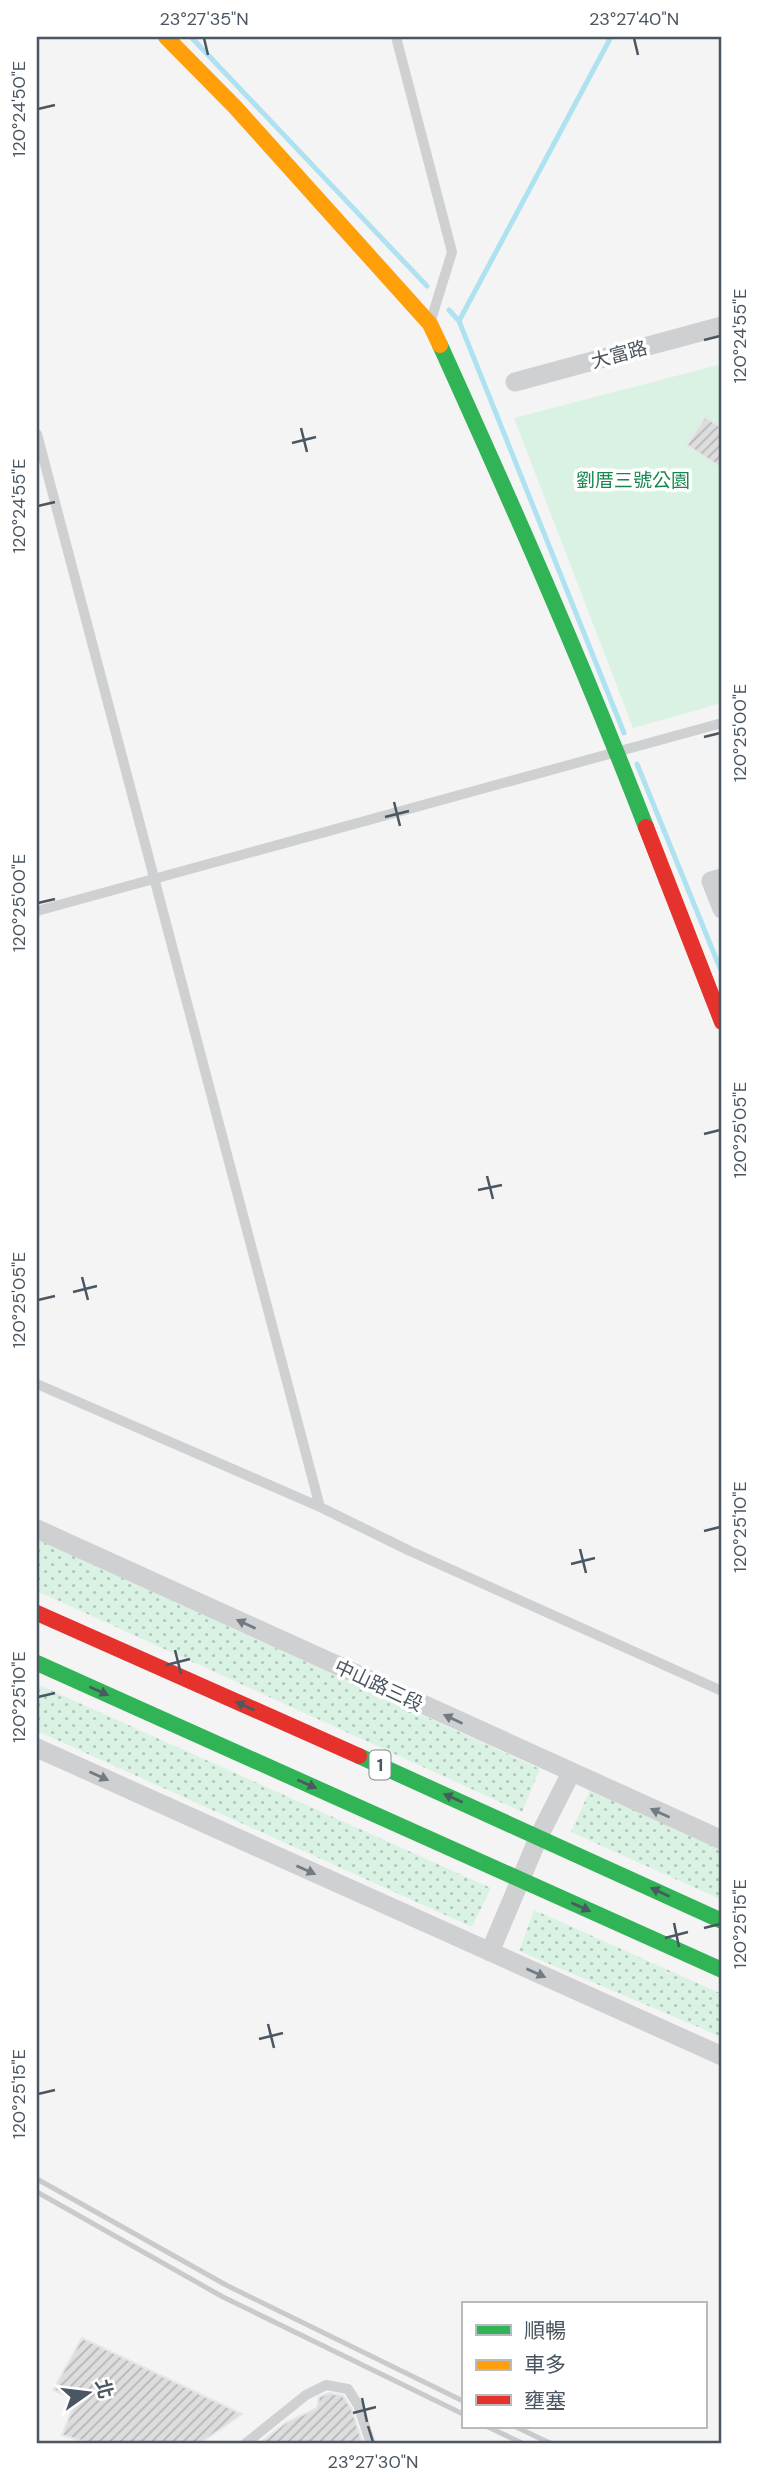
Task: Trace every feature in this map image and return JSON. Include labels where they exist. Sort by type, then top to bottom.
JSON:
[{"type":"main road","points":[[166,37],[234,107],[430,324],[489,453],[617,752],[722,1022]]},
{"type":"main road","name":"1","points":[[37,1613],[722,1921]]},
{"type":"main road","points":[[37,1663],[722,1970]]},
{"type":"street","name":"大富路","points":[[515,382],[722,326]]},
{"type":"street","points":[[717,880],[722,909]]},
{"type":"street","name":"中山路三段","points":[[37,1529],[722,1840]]},
{"type":"street","points":[[37,1748],[722,2056]]},
{"type":"street","points":[[490,1952],[538,1836],[571,1773]]},
{"type":"lane","points":[[396,37],[452,251],[430,324]]},
{"type":"lane","points":[[37,435],[320,1507]]},
{"type":"lane","points":[[37,911],[722,723]]},
{"type":"lane","points":[[37,1384],[320,1507],[410,1551],[722,1691]]},
{"type":"lane","points":[[245,2444],[306,2395],[326,2385],[348,2389],[358,2405],[371,2444]]},
{"type":"green space","name":"劉厝三號公園","points":[[722,364],[722,703],[633,728],[514,418]]},
{"type":"green space","points":[[37,1539],[540,1769],[522,1812],[37,1591]]},
{"type":"green space","points":[[37,1684],[491,1888],[472,1927],[37,1731]]},
{"type":"green space","points":[[590,1790],[722,1849],[722,1900],[571,1832]]},
{"type":"green space","points":[[534,1910],[722,1994],[722,2037],[519,1951]]},
{"type":"building","points":[[705,417],[722,428],[722,468],[687,445]]},
{"type":"building","points":[[82,2338],[242,2414],[199,2444],[92,2444],[62,2435],[76,2400],[53,2390]]},
{"type":"building","points":[[329,2393],[343,2396],[351,2408],[363,2444],[259,2444],[285,2423],[317,2408],[319,2397]]},
{"type":"waterway","points":[[191,37],[427,286]]},
{"type":"waterway","points":[[459,321],[611,37]]},
{"type":"waterway","points":[[449,310],[459,321],[624,733]]},
{"type":"waterway","points":[[637,764],[722,973]]},
{"type":"railway","points":[[37,2179],[226,2285],[462,2401]]},
{"type":"railway","points":[[37,2192],[223,2297],[462,2414]]},
{"type":"railway","points":[[490,2428],[524,2444]]},
{"type":"railway","points":[[518,2428],[552,2444]]},
{"type":"traffic: fast","points":[[440,345],[546,584],[646,827]]},
{"type":"traffic: fast","points":[[37,1663],[722,1970]]},
{"type":"traffic: fast","points":[[359,1756],[722,1921]]},
{"type":"traffic: slow","points":[[166,37],[235,107],[430,324],[440,345]]},
{"type":"traffic: jam","points":[[646,827],[722,1022]]},
{"type":"traffic: jam","points":[[37,1613],[359,1756]]}]
